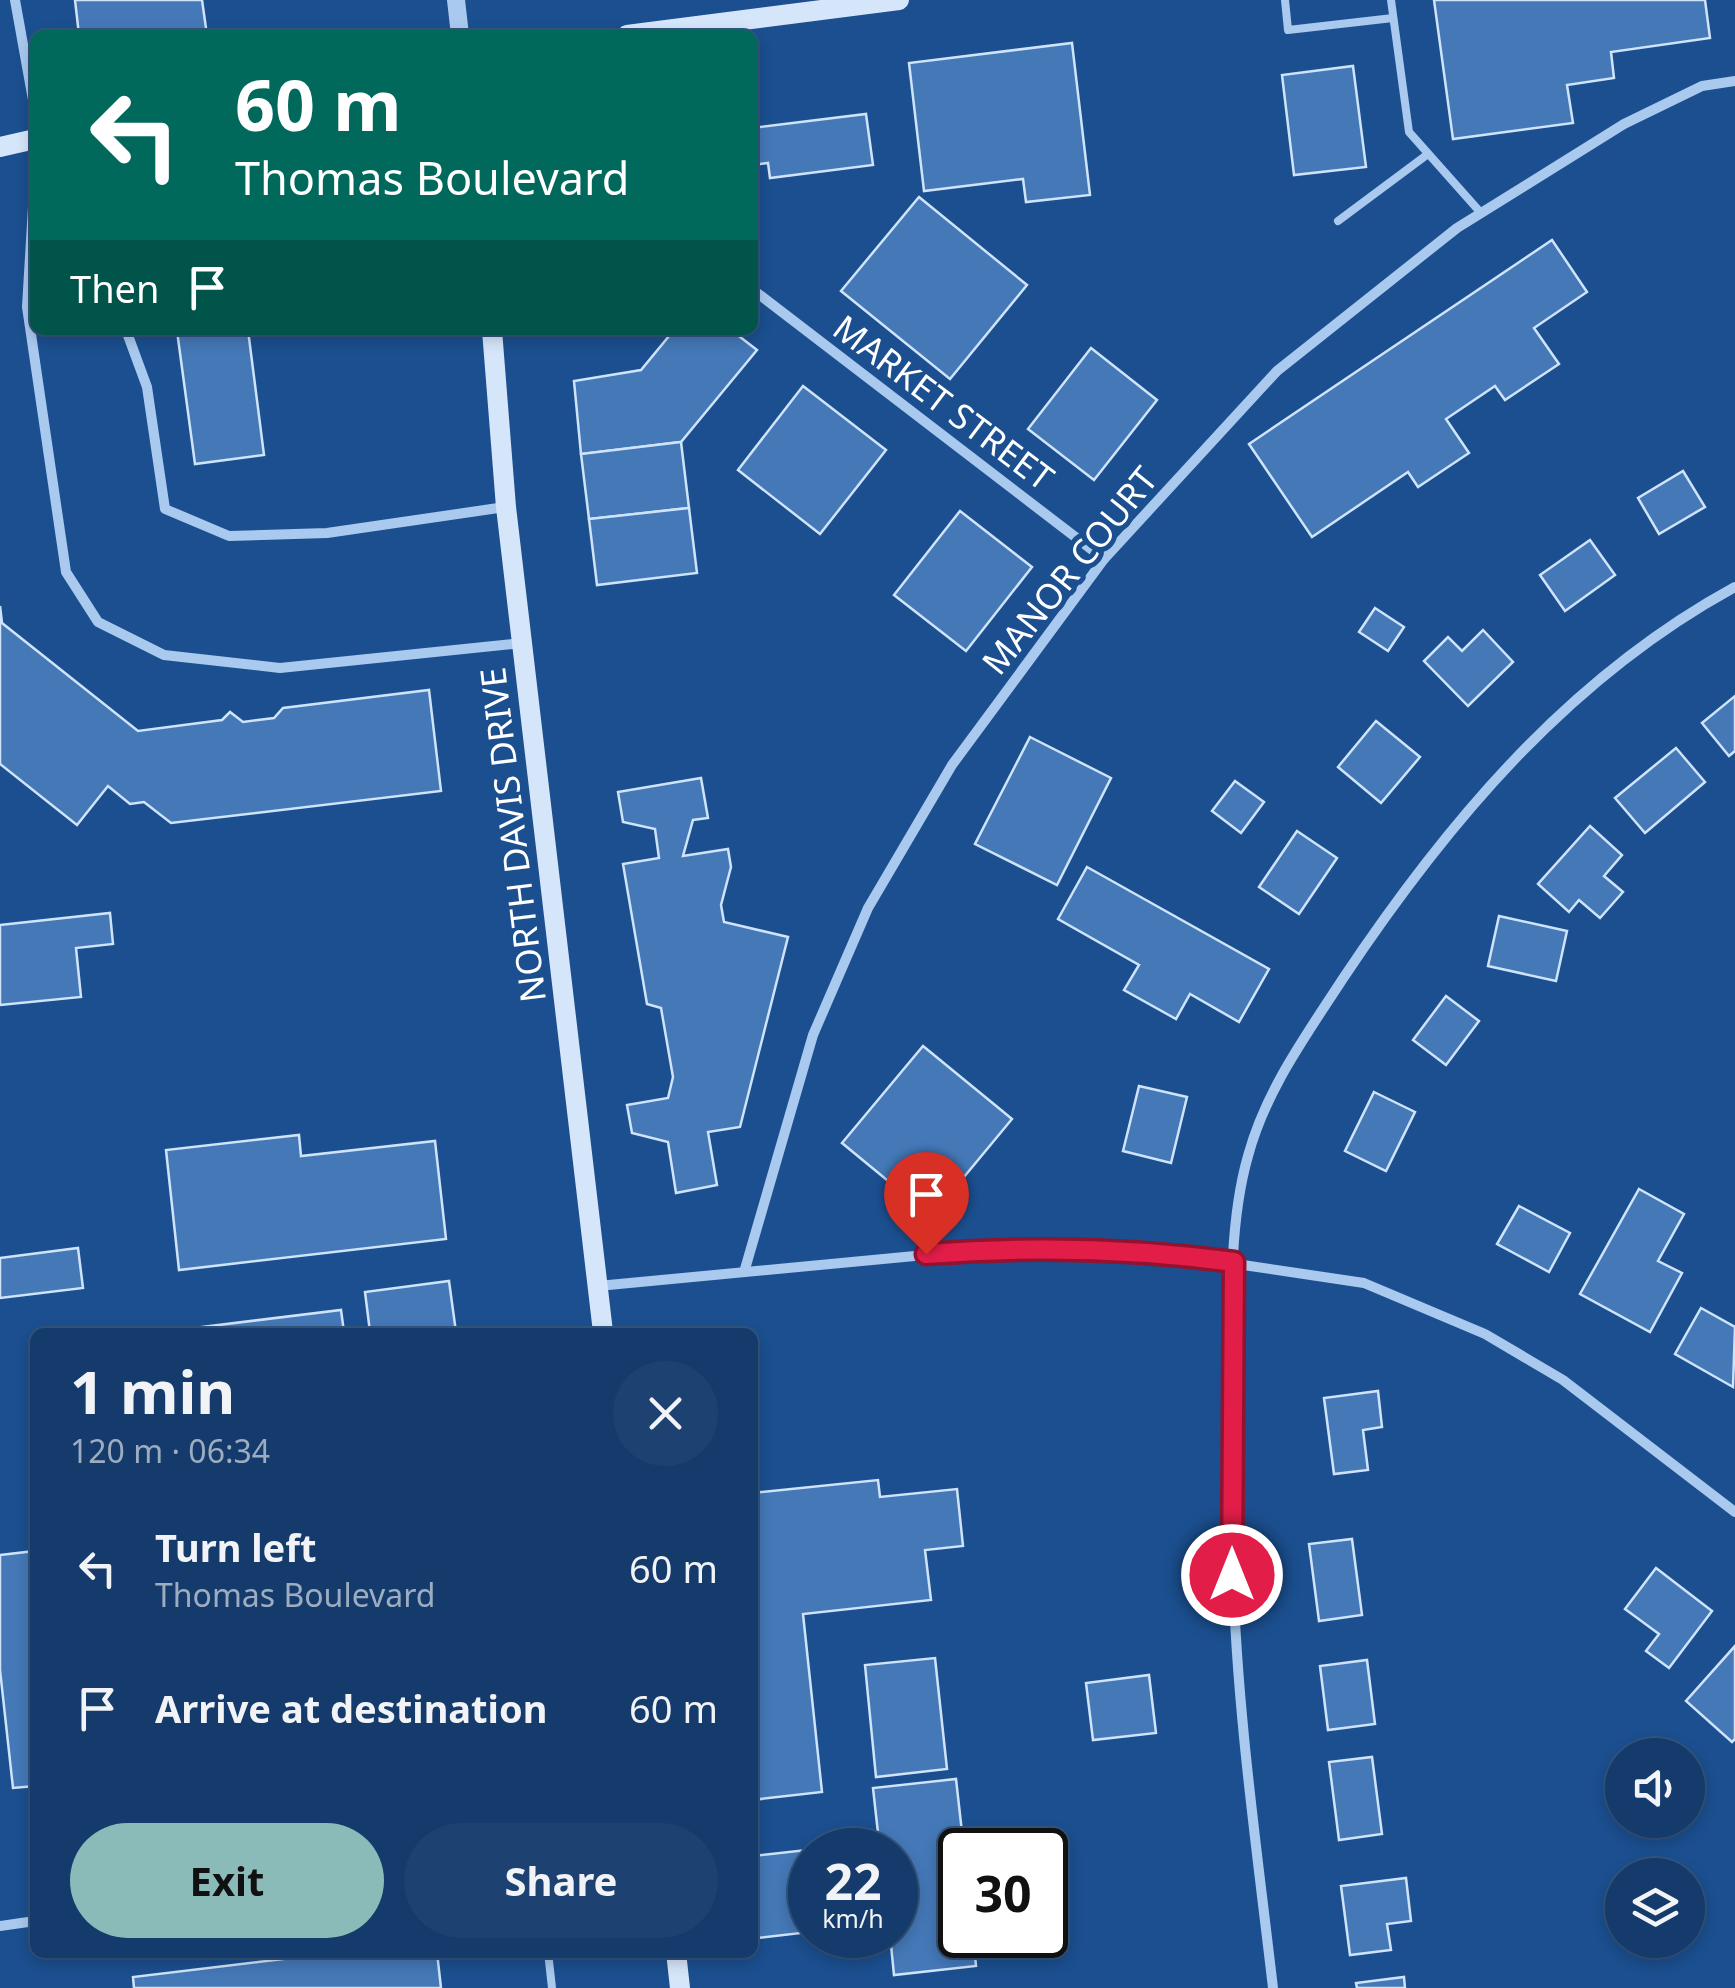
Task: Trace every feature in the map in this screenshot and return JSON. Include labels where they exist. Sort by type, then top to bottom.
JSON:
[{"type":"main road","points":[[680,30],[890,1]]},
{"type":"main road","points":[[0,148],[30,140]]},
{"type":"main road","name":"NORTH DAVIS DRIVE","points":[[492,335],[506,507],[603,1328]]},
{"type":"main road","points":[[677,1958],[680,1988]]},
{"type":"street","points":[[15,0],[30,83]]},
{"type":"street","points":[[456,0],[459,30]]},
{"type":"street","name":"MANOR COURT","points":[[745,1269],[813,1035],[868,908],[952,766],[1104,558],[1277,370],[1481,213],[1624,124],[1702,86],[1735,80]]},
{"type":"street","points":[[30,258],[30,327]]},
{"type":"street","name":"MARKET STREET","points":[[758,294],[1104,558]]},
{"type":"street","points":[[31,335],[66,572],[98,622],[164,655],[280,668],[522,643]]},
{"type":"street","points":[[128,335],[147,387],[165,509],[229,536],[327,533],[506,507]]},
{"type":"street","points":[[1273,1988],[1232,1575],[1234,1262],[1247,1158],[1279,1076],[1392,909],[1461,817],[1563,708],[1692,611],[1735,587]]},
{"type":"street","points":[[598,1286],[745,1269],[999,1248],[1129,1248],[1364,1283],[1485,1334],[1564,1380],[1735,1512]]},
{"type":"street","points":[[0,1926],[30,1923]]},
{"type":"lane","points":[[1285,0],[1288,30],[1393,18]]},
{"type":"lane","points":[[1390,0],[1409,132],[1481,213]]},
{"type":"lane","points":[[1338,221],[1428,154]]},
{"type":"lane","points":[[549,1958],[552,1988]]},
{"type":"building","points":[[75,0],[202,0],[206,30],[78,30]]},
{"type":"building","points":[[1434,0],[1705,0],[1710,38],[1611,52],[1614,78],[1567,85],[1573,123],[1453,139]]},
{"type":"building","points":[[1072,43],[1090,195],[1026,202],[1023,179],[924,191],[909,63]]},
{"type":"building","points":[[1353,66],[1366,167],[1294,175],[1282,75]]},
{"type":"building","points":[[866,114],[873,165],[770,178],[768,163],[758,164],[758,127]]},
{"type":"building","points":[[919,197],[1027,285],[950,379],[841,291]]},
{"type":"building","points":[[1552,240],[1587,292],[1534,328],[1559,364],[1505,400],[1495,386],[1446,419],[1469,453],[1418,487],[1408,472],[1312,537],[1249,444]]},
{"type":"building","points":[[178,335],[249,335],[264,455],[195,464]]},
{"type":"building","points":[[670,335],[738,335],[757,350],[681,442],[581,454],[574,381],[641,370]]},
{"type":"building","points":[[1091,348],[1157,400],[1094,480],[1028,429]]},
{"type":"building","points":[[803,386],[886,450],[820,534],[738,470]]},
{"type":"building","points":[[681,442],[689,508],[589,519],[581,454]]},
{"type":"building","points":[[1683,471],[1705,507],[1659,534],[1638,498]]},
{"type":"building","points":[[689,508],[697,573],[597,585],[589,519]]},
{"type":"building","points":[[960,511],[1032,567],[966,651],[894,595]]},
{"type":"building","points":[[1590,540],[1615,575],[1565,611],[1540,575]]},
{"type":"building","points":[[0,606],[2,623],[138,731],[222,720],[230,712],[243,722],[274,718],[283,708],[429,690],[441,791],[171,823],[144,802],[130,804],[108,786],[77,825],[0,764]]},
{"type":"building","points":[[1375,608],[1404,627],[1388,651],[1359,632]]},
{"type":"building","points":[[1483,630],[1513,662],[1468,706],[1424,661],[1448,637],[1462,651]]},
{"type":"building","points":[[1735,696],[1735,751],[1729,756],[1702,723]]},
{"type":"building","points":[[1376,721],[1420,757],[1381,803],[1338,767]]},
{"type":"building","points":[[1030,737],[1111,778],[1057,885],[975,844]]},
{"type":"building","points":[[1676,748],[1705,782],[1645,833],[1615,798]]},
{"type":"building","points":[[701,778],[708,818],[693,820],[683,856],[728,849],[731,867],[721,905],[724,922],[788,937],[740,1127],[708,1132],[717,1185],[676,1193],[668,1142],[632,1133],[627,1105],[668,1098],[673,1077],[661,1008],[647,1004],[623,864],[659,858],[655,829],[623,822],[618,792]]},
{"type":"building","points":[[1235,781],[1264,802],[1241,833],[1212,811]]},
{"type":"building","points":[[1590,826],[1622,855],[1604,876],[1623,892],[1600,918],[1579,900],[1569,912],[1538,884]]},
{"type":"building","points":[[1297,831],[1337,858],[1299,914],[1259,887]]},
{"type":"building","points":[[1087,867],[1269,969],[1239,1022],[1190,994],[1176,1019],[1124,990],[1139,965],[1058,919]]},
{"type":"building","points":[[110,913],[113,944],[76,948],[81,997],[0,1005],[0,925]]},
{"type":"building","points":[[1499,916],[1567,931],[1556,981],[1488,966]]},
{"type":"building","points":[[1446,996],[1479,1021],[1446,1065],[1413,1040]]},
{"type":"building","points":[[923,1046],[1012,1119],[954,1189],[915,1157],[893,1185],[842,1143]]},
{"type":"building","points":[[1139,1086],[1187,1097],[1171,1163],[1123,1151]]},
{"type":"building","points":[[1374,1092],[1415,1112],[1386,1171],[1345,1151]]},
{"type":"building","points":[[299,1135],[301,1156],[435,1141],[446,1239],[179,1270],[166,1150]]},
{"type":"building","points":[[1639,1189],[1684,1214],[1658,1261],[1682,1273],[1650,1332],[1580,1294]]},
{"type":"building","points":[[1519,1206],[1570,1233],[1549,1272],[1497,1244]]},
{"type":"building","points":[[78,1248],[83,1288],[0,1298],[0,1258]]},
{"type":"building","points":[[449,1281],[455,1328],[370,1328],[365,1292]]},
{"type":"building","points":[[1701,1308],[1735,1327],[1733,1387],[1675,1354]]},
{"type":"building","points":[[341,1310],[343,1328],[194,1328]]},
{"type":"building","points":[[1378,1391],[1382,1427],[1363,1430],[1368,1470],[1334,1474],[1324,1398]]},
{"type":"building","points":[[878,1480],[880,1497],[957,1489],[963,1546],[925,1550],[931,1600],[803,1614],[822,1792],[758,1799],[758,1492]]},
{"type":"building","points":[[1352,1539],[1362,1615],[1319,1621],[1309,1544]]},
{"type":"building","points":[[30,1552],[30,1786],[13,1788],[0,1670],[0,1555]]},
{"type":"building","points":[[1656,1568],[1712,1611],[1669,1668],[1646,1651],[1659,1634],[1625,1609]]},
{"type":"building","points":[[1735,1646],[1735,1739],[1732,1742],[1686,1701]]},
{"type":"building","points":[[935,1658],[947,1769],[876,1777],[865,1665]]},
{"type":"building","points":[[1367,1660],[1375,1724],[1328,1730],[1320,1666]]},
{"type":"building","points":[[1149,1675],[1156,1733],[1093,1740],[1086,1683]]},
{"type":"building","points":[[1372,1757],[1382,1834],[1339,1840],[1329,1762]]},
{"type":"building","points":[[956,1779],[962,1828],[938,1828],[938,1958],[975,1958],[976,1966],[894,1975],[892,1958],[918,1958],[918,1828],[877,1828],[873,1788]]},
{"type":"building","points":[[788,1852],[788,1934],[758,1938],[758,1855]]},
{"type":"building","points":[[1406,1878],[1411,1921],[1387,1924],[1391,1950],[1350,1955],[1341,1886]]},
{"type":"building","points":[[292,1958],[438,1958],[441,1988],[134,1988],[133,1977]]},
{"type":"building","points":[[1404,1977],[1405,1988],[1357,1988],[1356,1983]]},
{"type":"route","points":[[926,1254],[999,1248],[1129,1248],[1234,1262],[1232,1575]]}]
